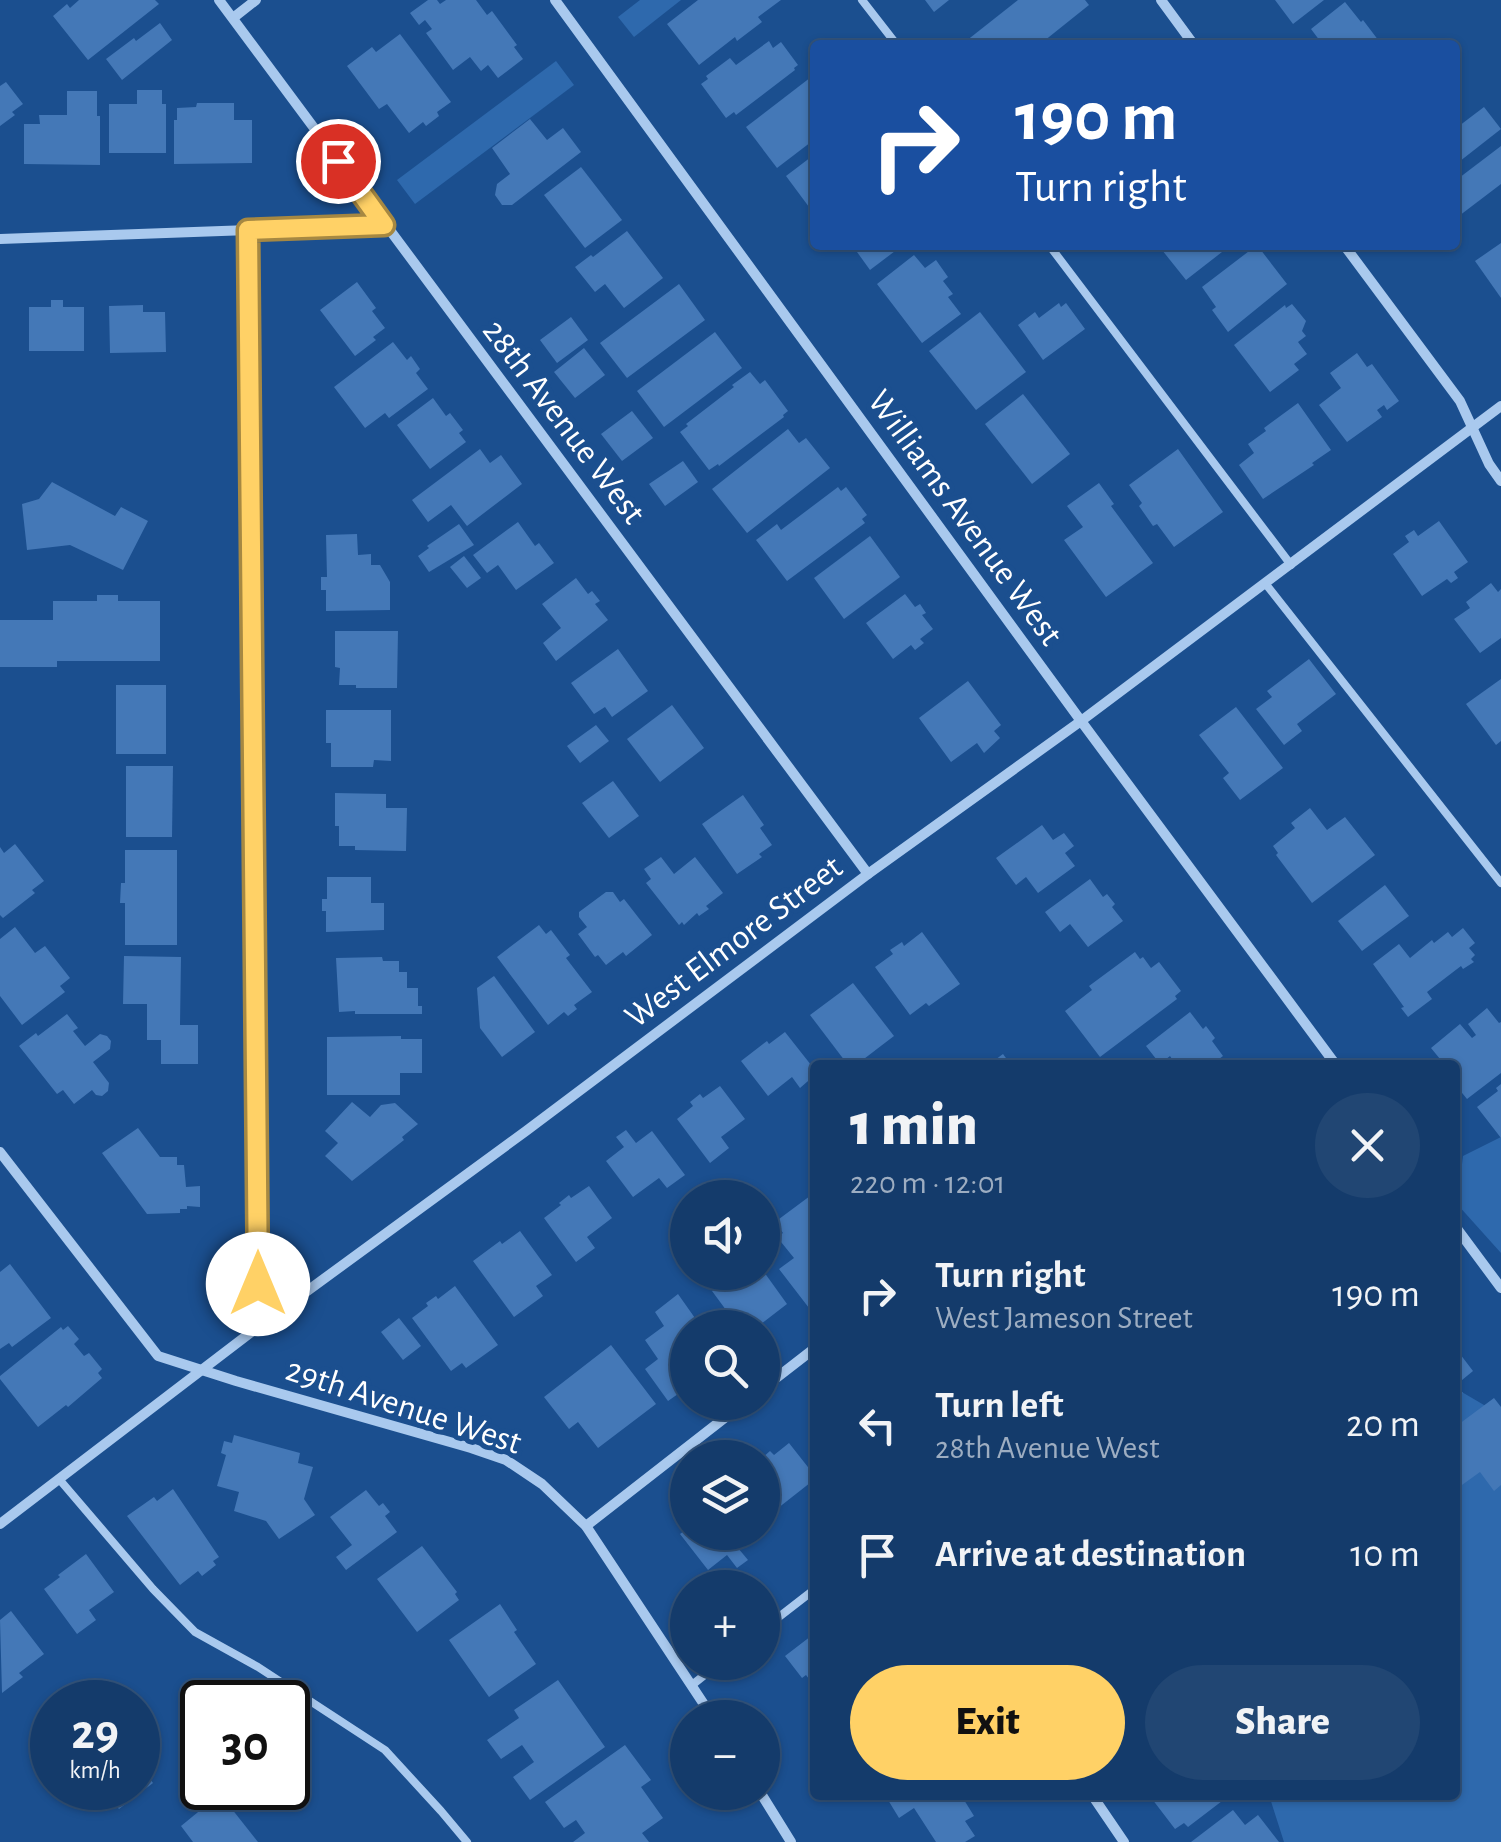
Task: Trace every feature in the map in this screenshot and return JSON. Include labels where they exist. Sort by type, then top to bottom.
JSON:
[{"type":"street","name":"28th Avenue West","points":[[219,0],[868,874]]},
{"type":"street","points":[[232,18],[256,0]]},
{"type":"street","name":"Williams Avenue West","points":[[555,0],[1332,1060]]},
{"type":"street","points":[[1161,0],[1190,40]]},
{"type":"street","points":[[0,239],[384,225]]},
{"type":"street","points":[[248,230],[258,1327]]},
{"type":"street","points":[[1348,250],[1460,400],[1489,464],[1501,481]]},
{"type":"street","name":"West Elmore Street","points":[[0,1524],[258,1327],[868,874],[1081,721],[1501,406]]},
{"type":"street","name":"29th Avenue West","points":[[0,1152],[158,1356],[506,1460],[542,1484],[586,1526],[702,1700]]},
{"type":"street","points":[[1460,1233],[1501,1288]]},
{"type":"street","points":[[780,1374],[810,1352]]},
{"type":"street","points":[[586,1526],[721,1420]]},
{"type":"street","points":[[1095,1800],[1124,1842]]},
{"type":"street","points":[[771,1810],[791,1842]]},
{"type":"lane","points":[[862,0],[892,40]]},
{"type":"lane","points":[[1052,250],[1291,565]]},
{"type":"lane","points":[[1265,583],[1501,884]]},
{"type":"lane","points":[[59,1480],[195,1632],[258,1667],[385,1750],[467,1842]]},
{"type":"lane","points":[[780,1616],[810,1594]]},
{"type":"lane","points":[[692,1685],[698,1680]]},
{"type":"shaded area","points":[[640,0],[681,0],[634,37],[618,17]]},
{"type":"shaded area","points":[[556,61],[574,85],[415,204],[397,180]]},
{"type":"shaded area","points":[[1501,1137],[1501,1253],[1460,1207],[1463,1156]]},
{"type":"shaded area","points":[[1460,1391],[1501,1415],[1501,1842],[1284,1842],[1271,1800],[1460,1800]]},
{"type":"building","points":[[79,0],[155,0],[159,4],[88,60],[53,16]]},
{"type":"building","points":[[428,0],[440,4],[446,0],[476,0],[487,15],[492,11],[523,59],[498,78],[488,65],[481,71],[470,57],[453,70],[426,33],[432,29],[425,20],[419,25],[410,13]]},
{"type":"building","points":[[698,0],[781,0],[758,17],[762,22],[699,65],[667,24]]},
{"type":"building","points":[[925,0],[949,0],[934,12]]},
{"type":"building","points":[[1018,0],[1085,0],[1089,5],[1045,40],[967,40]]},
{"type":"building","points":[[1275,0],[1324,0],[1293,24]]},
{"type":"building","points":[[1345,2],[1378,40],[1319,40],[1311,29]]},
{"type":"building","points":[[160,23],[172,40],[122,80],[106,59]]},
{"type":"building","points":[[400,34],[451,102],[426,126],[423,122],[409,133],[387,104],[379,109],[347,66],[372,47],[376,52]]},
{"type":"building","points":[[769,41],[773,48],[781,42],[798,65],[736,115],[734,112],[726,118],[701,84],[730,58],[736,65]]},
{"type":"building","points":[[810,78],[810,143],[777,168],[746,127]]},
{"type":"building","points":[[6,82],[23,104],[0,126],[0,86]]},
{"type":"building","points":[[137,90],[162,90],[162,104],[166,104],[166,153],[109,153],[109,104],[137,104]]},
{"type":"building","points":[[67,91],[97,91],[100,165],[24,164],[24,124],[40,124],[39,115],[67,115]]},
{"type":"building","points":[[197,103],[234,103],[234,120],[252,120],[252,163],[174,164],[177,108],[196,107]]},
{"type":"building","points":[[1484,107],[1501,129],[1460,161],[1460,125]]},
{"type":"building","points":[[530,119],[547,140],[563,128],[581,152],[512,205],[502,205],[495,195],[497,184],[510,174],[492,148]]},
{"type":"building","points":[[1501,146],[1501,184],[1460,215],[1460,177]]},
{"type":"building","points":[[810,158],[810,206],[809,207],[786,176]]},
{"type":"building","points":[[581,167],[622,220],[585,248],[544,195]]},
{"type":"building","points":[[627,231],[663,278],[624,308],[605,284],[595,292],[575,267]]},
{"type":"building","points":[[1501,243],[1501,298],[1475,261]]},
{"type":"building","points":[[856,250],[896,250],[870,270]]},
{"type":"building","points":[[1162,250],[1225,250],[1186,280]]},
{"type":"building","points":[[1250,250],[1261,250],[1287,284],[1228,332],[1202,287]]},
{"type":"building","points":[[914,255],[925,268],[936,260],[948,277],[943,281],[953,294],[948,297],[961,314],[922,343],[877,284]]},
{"type":"building","points":[[357,282],[385,328],[355,356],[320,310]]},
{"type":"building","points":[[679,284],[705,320],[627,378],[600,343]]},
{"type":"building","points":[[51,300],[63,300],[63,307],[84,307],[84,351],[29,351],[29,307],[51,307]]},
{"type":"building","points":[[1059,303],[1061,307],[1066,303],[1085,329],[1043,360],[1018,325],[1035,312],[1039,318]]},
{"type":"building","points":[[1292,304],[1306,321],[1302,331],[1306,336],[1298,342],[1307,354],[1294,364],[1299,370],[1270,392],[1234,345],[1285,305],[1286,308]]},
{"type":"building","points":[[143,305],[143,312],[165,312],[166,352],[110,353],[109,306]]},
{"type":"building","points":[[980,312],[1026,372],[976,410],[929,351]]},
{"type":"building","points":[[571,317],[588,340],[557,363],[540,340]]},
{"type":"building","points":[[715,332],[742,368],[664,427],[637,391]]},
{"type":"building","points":[[393,342],[407,360],[411,356],[420,369],[416,373],[428,389],[389,418],[385,413],[365,428],[334,387]]},
{"type":"building","points":[[584,348],[605,375],[575,398],[554,372]]},
{"type":"building","points":[[1357,353],[1367,367],[1372,364],[1399,401],[1387,410],[1384,405],[1377,410],[1382,417],[1347,442],[1319,405],[1341,388],[1330,373]]},
{"type":"building","points":[[750,372],[760,384],[765,380],[788,411],[709,470],[680,432]]},
{"type":"building","points":[[1023,394],[1070,454],[1032,484],[985,424]]},
{"type":"building","points":[[433,398],[463,430],[459,433],[466,442],[430,469],[397,425]]},
{"type":"building","points":[[1298,403],[1331,450],[1263,499],[1239,465],[1254,453],[1248,444]]},
{"type":"building","points":[[632,411],[653,438],[622,461],[601,434]]},
{"type":"building","points":[[788,429],[799,443],[806,438],[830,468],[747,533],[712,489]]},
{"type":"building","points":[[480,449],[490,463],[501,455],[522,484],[467,526],[451,505],[428,522],[412,500]]},
{"type":"building","points":[[1178,449],[1223,512],[1174,547],[1157,524],[1153,526],[1129,485]]},
{"type":"building","points":[[683,461],[698,482],[665,506],[649,484]]},
{"type":"building","points":[[52,482],[115,516],[121,507],[148,521],[123,570],[70,545],[27,550],[22,504],[39,499]]},
{"type":"building","points":[[1099,483],[1153,563],[1106,597],[1064,540],[1083,527],[1067,506]]},
{"type":"building","points":[[838,487],[841,491],[846,487],[867,515],[862,519],[865,523],[787,581],[756,540],[777,524],[781,530]]},
{"type":"building","points":[[1439,521],[1468,562],[1454,572],[1458,578],[1451,583],[1447,579],[1422,596],[1393,554],[1409,542],[1405,536],[1414,530],[1418,536]]},
{"type":"building","points":[[518,522],[535,546],[539,543],[554,563],[516,590],[498,565],[487,573],[473,555]]},
{"type":"building","points":[[459,524],[474,545],[429,572],[418,556]]},
{"type":"building","points":[[357,534],[358,555],[371,554],[371,565],[380,565],[390,582],[390,610],[326,611],[326,590],[321,590],[321,577],[327,577],[326,535]]},
{"type":"building","points":[[870,536],[900,577],[844,619],[814,578]]},
{"type":"building","points":[[464,556],[481,578],[467,588],[450,567]]},
{"type":"building","points":[[576,578],[588,594],[592,591],[600,601],[595,604],[608,620],[556,661],[543,643],[561,628],[542,604]]},
{"type":"building","points":[[1491,583],[1498,592],[1501,589],[1501,638],[1480,653],[1454,619],[1470,608],[1466,602]]},
{"type":"building","points":[[905,594],[915,607],[920,604],[926,613],[922,615],[933,629],[920,639],[924,643],[915,650],[911,645],[893,659],[866,623]]},
{"type":"building","points":[[97,595],[118,595],[118,601],[160,601],[160,661],[57,661],[57,667],[0,667],[0,620],[53,620],[53,601],[97,601]]},
{"type":"building","points":[[335,631],[398,631],[397,688],[339,685]]},
{"type":"building","points":[[618,649],[648,691],[612,717],[605,707],[594,714],[571,683]]},
{"type":"building","points":[[1309,659],[1336,694],[1297,724],[1302,731],[1284,745],[1256,709],[1272,697],[1267,691]]},
{"type":"building","points":[[1501,679],[1501,741],[1496,745],[1466,704]]},
{"type":"building","points":[[968,681],[1001,725],[994,731],[1000,738],[984,753],[977,743],[951,762],[919,718]]},
{"type":"building","points":[[116,685],[166,685],[166,754],[116,754]]},
{"type":"building","points":[[672,705],[704,748],[660,782],[627,739]]},
{"type":"building","points":[[1236,707],[1283,768],[1240,800],[1223,778],[1229,773],[1199,735]]},
{"type":"building","points":[[326,710],[391,710],[391,761],[374,760],[373,767],[331,767]]},
{"type":"building","points":[[596,725],[609,741],[580,763],[567,746]]},
{"type":"building","points":[[126,766],[173,766],[172,837],[126,837]]},
{"type":"building","points":[[613,781],[639,816],[609,838],[582,803]]},
{"type":"building","points":[[335,793],[386,794],[386,808],[407,808],[406,851],[339,846]]},
{"type":"building","points":[[743,795],[764,825],[760,828],[772,845],[737,874],[702,824]]},
{"type":"building","points":[[1310,808],[1327,830],[1345,817],[1375,855],[1312,903],[1273,846],[1295,828],[1291,823]]},
{"type":"building","points":[[1042,825],[1053,840],[1064,833],[1074,846],[1065,853],[1075,866],[1038,893],[1026,877],[1016,885],[996,858]]},
{"type":"building","points":[[15,844],[44,881],[3,918],[0,847],[4,853]]},
{"type":"building","points":[[125,850],[177,850],[177,945],[125,945],[125,903],[120,903],[121,883],[125,883]]},
{"type":"building","points":[[661,857],[674,874],[695,857],[723,893],[706,906],[709,909],[699,916],[697,913],[684,925],[679,925],[646,883],[651,879],[644,869]]},
{"type":"building","points":[[327,877],[371,877],[371,903],[384,903],[384,930],[326,932],[322,899],[327,899]]},
{"type":"building","points":[[1090,879],[1103,897],[1107,894],[1115,904],[1112,907],[1123,921],[1088,947],[1070,924],[1060,932],[1045,912]]},
{"type":"building","points":[[1385,885],[1409,916],[1362,951],[1338,921]]},
{"type":"building","points":[[606,892],[613,892],[620,902],[624,899],[652,935],[626,956],[623,952],[606,965],[578,934],[587,927],[579,912]]},
{"type":"building","points":[[539,925],[546,934],[551,930],[592,992],[574,1005],[577,1009],[568,1016],[564,1012],[548,1025],[497,957]]},
{"type":"building","points":[[15,927],[35,953],[45,946],[70,978],[60,986],[65,992],[22,1025],[0,996],[0,939]]},
{"type":"building","points":[[1463,928],[1475,943],[1469,948],[1475,955],[1471,959],[1474,962],[1463,969],[1461,966],[1427,992],[1432,999],[1408,1017],[1373,964],[1399,944],[1410,958],[1432,940],[1434,943],[1448,932],[1452,937]]},
{"type":"building","points":[[922,932],[960,984],[910,1015],[875,967],[893,954],[890,950],[902,942],[904,946]]},
{"type":"building","points":[[1135,952],[1151,968],[1159,962],[1181,991],[1175,996],[1177,999],[1100,1057],[1065,1011],[1092,990],[1089,986]]},
{"type":"building","points":[[124,956],[181,957],[180,1025],[198,1025],[198,1064],[161,1064],[161,1040],[147,1040],[147,1004],[123,1004]]},
{"type":"building","points":[[382,957],[383,961],[399,961],[399,972],[407,972],[407,988],[418,988],[422,1014],[339,1012],[336,958]]},
{"type":"building","points":[[494,976],[535,1032],[502,1057],[480,1028],[477,988]]},
{"type":"building","points":[[853,983],[894,1036],[863,1060],[844,1060],[810,1015]]},
{"type":"building","points":[[1487,1008],[1501,1022],[1501,1073],[1467,1099],[1460,1090],[1460,1060],[1439,1060],[1431,1048],[1460,1024],[1472,1038],[1476,1035],[1468,1024]]},
{"type":"building","points":[[1190,1012],[1215,1038],[1212,1041],[1223,1056],[1218,1060],[1173,1060],[1170,1056],[1157,1060],[1146,1046]]},
{"type":"building","points":[[67,1014],[78,1028],[73,1031],[85,1046],[100,1034],[111,1041],[110,1049],[93,1062],[109,1083],[108,1091],[102,1096],[92,1090],[74,1104],[63,1090],[57,1094],[19,1046]]},
{"type":"building","points":[[785,1032],[810,1064],[810,1079],[800,1088],[792,1077],[768,1096],[741,1061],[767,1041],[769,1044]]},
{"type":"building","points":[[327,1037],[422,1039],[422,1073],[400,1073],[400,1095],[327,1095]]},
{"type":"building","points":[[1501,1084],[1501,1138],[1477,1107]]},
{"type":"building","points":[[720,1086],[745,1119],[721,1137],[729,1148],[710,1163],[677,1119],[700,1094],[703,1098]]},
{"type":"building","points":[[352,1102],[370,1117],[381,1105],[395,1103],[418,1124],[352,1181],[325,1156],[338,1143],[325,1131]]},
{"type":"building","points":[[138,1128],[160,1157],[177,1157],[177,1165],[184,1165],[186,1187],[200,1186],[200,1207],[187,1206],[180,1213],[147,1214],[102,1153]]},
{"type":"building","points":[[626,1130],[636,1143],[652,1131],[685,1175],[670,1180],[667,1188],[659,1178],[633,1197],[606,1161],[624,1147],[616,1137]]},
{"type":"building","points":[[589,1186],[612,1218],[587,1237],[595,1248],[576,1262],[544,1218],[569,1195],[571,1198]]},
{"type":"building","points":[[810,1196],[809,1308],[780,1270],[794,1258],[780,1241],[780,1218]]},
{"type":"building","points":[[520,1231],[552,1275],[536,1286],[543,1296],[514,1317],[473,1261]]},
{"type":"building","points":[[10,1264],[51,1318],[12,1347],[9,1343],[0,1349],[0,1272]]},
{"type":"building","points":[[455,1286],[498,1345],[466,1368],[462,1363],[451,1371],[412,1318],[428,1306],[426,1303]]},
{"type":"building","points":[[777,1290],[787,1304],[779,1310],[726,1310],[712,1291]]},
{"type":"building","points":[[678,1294],[689,1310],[670,1310],[668,1401],[645,1369],[658,1359],[645,1340],[664,1326],[655,1312]]},
{"type":"building","points":[[399,1318],[421,1346],[403,1360],[381,1332]]},
{"type":"building","points":[[68,1326],[79,1339],[74,1344],[84,1356],[89,1353],[102,1369],[98,1373],[102,1378],[38,1427],[0,1376],[61,1327],[63,1330]]},
{"type":"building","points":[[611,1345],[656,1404],[598,1448],[578,1422],[569,1429],[544,1397]]},
{"type":"building","points":[[1460,1354],[1473,1371],[1460,1382]]},
{"type":"building","points":[[1494,1398],[1501,1407],[1501,1485],[1494,1491],[1480,1472],[1460,1486],[1460,1423]]},
{"type":"building","points":[[234,1435],[300,1453],[298,1463],[313,1467],[304,1499],[315,1515],[279,1539],[266,1521],[234,1511],[239,1492],[217,1486],[226,1455],[221,1453],[224,1441],[232,1443]]},
{"type":"building","points":[[789,1443],[810,1470],[810,1483],[780,1506],[780,1450]]},
{"type":"building","points":[[173,1489],[219,1557],[213,1561],[216,1565],[202,1576],[198,1571],[180,1585],[127,1516]]},
{"type":"building","points":[[366,1490],[379,1506],[383,1503],[390,1512],[385,1516],[397,1532],[346,1570],[336,1557],[352,1545],[330,1517]]},
{"type":"building","points":[[422,1546],[459,1600],[417,1632],[377,1579]]},
{"type":"building","points":[[692,1550],[740,1550],[748,1560],[737,1568],[727,1555],[708,1570]]},
{"type":"building","points":[[86,1554],[114,1592],[89,1610],[96,1620],[77,1634],[44,1589]]},
{"type":"building","points":[[500,1604],[536,1664],[489,1697],[449,1640]]},
{"type":"building","points":[[11,1611],[44,1654],[19,1673],[23,1677],[2,1693],[0,1620]]},
{"type":"building","points":[[810,1637],[810,1680],[806,1675],[802,1678],[785,1656]]},
{"type":"building","points":[[558,1680],[605,1747],[530,1800],[513,1777],[534,1762],[522,1745],[501,1759],[487,1740],[519,1718],[514,1710]]},
{"type":"building","points":[[625,1745],[651,1780],[641,1787],[663,1818],[642,1833],[649,1842],[573,1842],[585,1833],[576,1820],[564,1828],[545,1802]]},
{"type":"building","points":[[888,1800],[964,1800],[974,1816],[965,1821],[975,1836],[965,1842],[936,1842],[914,1808],[899,1818]]},
{"type":"building","points":[[1153,1800],[1223,1800],[1188,1827],[1184,1823],[1175,1829]]},
{"type":"building","points":[[200,1810],[233,1810],[258,1842],[193,1842],[181,1826]]},
{"type":"building","points":[[1233,1810],[1245,1825],[1258,1815],[1279,1842],[1191,1842]]},
{"type":"route","points":[[258,1284],[248,230],[384,225],[338,161]]}]
